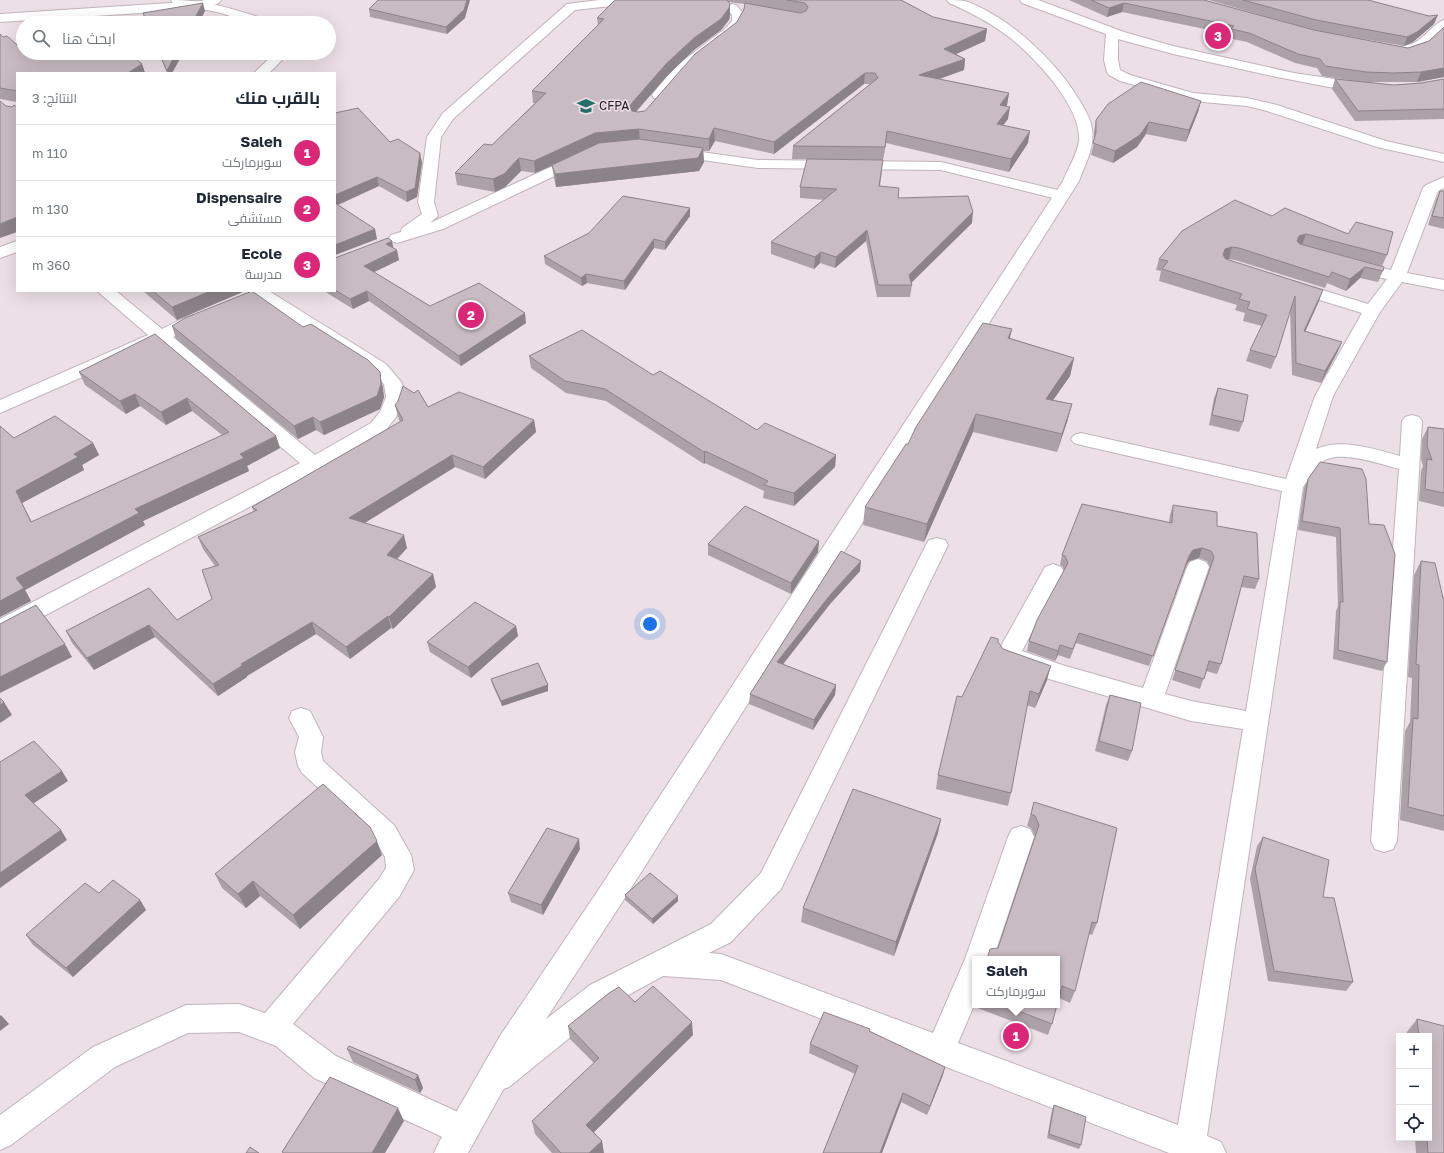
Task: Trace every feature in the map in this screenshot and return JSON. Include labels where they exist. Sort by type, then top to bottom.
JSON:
[{"type":"street","points":[[178,0],[209,3],[242,16]]},
{"type":"street","points":[[220,0],[266,14],[268,16]]},
{"type":"street","points":[[590,154],[437,226],[390,240],[430,216],[426,202],[434,137],[448,116],[571,7],[629,0]]},
{"type":"street","points":[[0,1134],[104,1057],[186,1019],[239,1018],[286,1035],[325,1067],[456,1142],[512,1046],[1071,181],[1086,141],[1084,123],[1073,99],[1033,51],[1010,32],[984,15],[953,0]]},
{"type":"street","points":[[1026,0],[1060,11],[1112,32],[1158,46],[1339,85],[1373,88]]},
{"type":"street","points":[[28,16],[209,3]]},
{"type":"street","points":[[717,5],[747,10]]},
{"type":"street","points":[[653,103],[681,69],[709,46],[730,32],[738,22],[738,14],[732,8]]},
{"type":"street","points":[[0,18],[16,17]]},
{"type":"street","points":[[1383,48],[1405,52],[1419,46],[1444,24]]},
{"type":"street","points":[[1112,32],[1110,60],[1114,72],[1125,78],[1192,97],[1247,102],[1272,108],[1382,144],[1444,158]]},
{"type":"street","points":[[265,70],[271,60]]},
{"type":"street","points":[[265,70],[276,60]]},
{"type":"street","points":[[656,150],[758,164],[941,166],[1062,195]]},
{"type":"street","points":[[773,164],[791,150]]},
{"type":"street","points":[[660,963],[721,967],[1196,1150],[1256,722],[1293,487],[1324,396],[1372,311],[1397,277],[1431,188],[1444,182]]},
{"type":"street","points":[[0,253],[16,246]]},
{"type":"street","points":[[1368,269],[1397,277],[1444,286]]},
{"type":"street","points":[[1282,282],[1372,311]]},
{"type":"street","points":[[107,292],[314,464]]},
{"type":"street","points":[[0,629],[314,464],[378,427],[390,413],[396,396],[393,383],[379,368],[257,294]]},
{"type":"street","points":[[0,407],[159,336],[217,312]]},
{"type":"street","points":[[1384,841],[1412,421]]},
{"type":"street","points":[[1081,439],[1293,487]]},
{"type":"street","points":[[1293,487],[1316,457],[1330,451],[1344,450],[1409,465]]},
{"type":"street","points":[[491,1081],[600,995],[721,933],[771,881],[937,545]]},
{"type":"street","points":[[1151,700],[1198,567]]},
{"type":"street","points":[[1053,572],[1008,655],[1057,673],[1191,711],[1256,722]]},
{"type":"street","points":[[270,1029],[389,888],[400,870],[398,855],[385,833],[311,766],[308,752],[311,737],[301,718]]},
{"type":"street","points":[[980,956],[1021,837]]},
{"type":"street","points":[[940,1051],[972,975]]},
{"type":"building","points":[[378,0],[467,0],[464,10],[446,27],[369,9]]},
{"type":"building","points":[[615,0],[727,0],[730,4],[729,8],[721,19],[694,38],[666,64],[632,103],[630,106],[632,111],[645,111],[695,54],[737,22],[744,9],[745,3],[800,13],[806,11],[808,7],[805,3],[787,0],[901,0],[933,17],[987,29],[944,49],[965,59],[919,75],[1009,93],[1000,105],[1010,107],[997,124],[1030,131],[1011,159],[887,131],[885,147],[793,146],[878,78],[875,73],[865,73],[774,142],[714,128],[709,139],[639,129],[595,133],[534,161],[519,158],[504,174],[493,179],[455,173],[484,144],[492,145],[546,93],[532,91],[604,19],[597,18]]},
{"type":"building","points":[[1091,0],[1204,0],[1314,30],[1408,48],[1429,41],[1444,27],[1444,68],[1421,72],[1394,73],[1366,72],[1325,66],[1320,59],[1298,54],[1249,33],[1231,29],[1234,26],[1124,3],[1109,8]]},
{"type":"building","points":[[1243,0],[1368,0],[1429,16],[1438,15],[1417,32],[1407,37],[1316,20]]},
{"type":"building","points":[[203,3],[196,16],[144,16],[143,13]]},
{"type":"building","points":[[0,34],[3,37],[7,36],[16,44],[16,60],[137,60],[142,64],[130,72],[16,72],[16,91],[0,88]]},
{"type":"building","points":[[162,60],[172,60],[167,71]]},
{"type":"building","points":[[1335,79],[1394,85],[1421,83],[1444,79],[1444,109],[1358,111]]},
{"type":"building","points":[[1141,82],[1201,101],[1189,130],[1149,122],[1140,135],[1115,151],[1093,143],[1096,132],[1096,120],[1108,104]]},
{"type":"building","points":[[0,101],[6,106],[12,107],[14,105],[16,106],[16,217],[0,224]]},
{"type":"building","points":[[358,108],[390,142],[398,139],[420,153],[415,188],[406,192],[377,177],[336,195],[336,113]]},
{"type":"building","points":[[639,139],[703,148],[698,158],[555,174],[552,165],[599,143]]},
{"type":"building","points":[[807,159],[883,160],[879,186],[899,188],[898,198],[968,196],[973,212],[909,275],[912,285],[878,285],[867,230],[836,257],[821,252],[815,257],[771,242],[837,189],[800,187]]},
{"type":"building","points":[[1440,191],[1444,191],[1444,218],[1432,216]]},
{"type":"building","points":[[623,196],[690,208],[665,242],[654,239],[624,281],[586,274],[581,278],[544,256],[589,233]]},
{"type":"building","points":[[1235,200],[1272,216],[1285,208],[1348,234],[1356,222],[1393,232],[1387,255],[1306,234],[1299,236],[1297,241],[1300,244],[1384,267],[1383,271],[1365,267],[1350,279],[1332,272],[1329,277],[1239,248],[1232,247],[1225,249],[1223,255],[1226,259],[1323,290],[1304,331],[1342,342],[1325,371],[1296,363],[1295,296],[1276,357],[1250,350],[1267,315],[1247,309],[1250,302],[1239,299],[1242,294],[1162,269],[1168,261],[1159,259],[1182,231]]},
{"type":"building","points":[[336,204],[375,229],[336,245]]},
{"type":"building","points":[[388,238],[392,241],[386,244],[397,250],[364,266],[430,306],[479,283],[525,313],[459,356],[367,291],[350,299],[336,291],[336,258]]},
{"type":"building","points":[[154,292],[209,292],[172,307]]},
{"type":"building","points":[[250,292],[253,292],[303,327],[311,324],[368,360],[380,372],[381,384],[377,396],[320,422],[313,417],[294,426],[172,326],[185,318]]},
{"type":"building","points":[[983,323],[1012,329],[1008,338],[1074,358],[1046,399],[1072,404],[1062,434],[976,414],[927,524],[865,507],[906,444],[908,444],[916,427]]},
{"type":"building","points":[[582,330],[653,375],[660,371],[757,430],[765,423],[836,455],[794,493],[764,485],[768,481],[705,451],[704,452],[605,389],[565,381],[529,356]]},
{"type":"building","points":[[155,334],[276,436],[240,454],[244,458],[135,509],[139,513],[16,578],[24,588],[0,601],[0,426],[14,438],[55,416],[93,443],[74,454],[78,457],[16,491],[31,522],[229,432],[187,398],[161,412],[135,394],[120,401],[79,372]]},
{"type":"building","points":[[403,386],[414,393],[418,390],[428,407],[459,392],[534,420],[483,467],[452,455],[349,518],[404,535],[387,555],[433,574],[389,617],[388,616],[346,647],[312,622],[241,664],[243,665],[213,684],[149,625],[87,658],[66,631],[149,588],[177,620],[212,599],[202,570],[219,565],[198,537],[257,510],[252,507],[403,420],[395,405],[398,401]]},
{"type":"building","points":[[1218,388],[1248,395],[1243,422],[1212,415]]},
{"type":"building","points":[[1428,427],[1444,429],[1444,493],[1425,489],[1427,459],[1432,460],[1427,446]]},
{"type":"building","points":[[1320,462],[1362,469],[1366,479],[1369,524],[1384,525],[1395,554],[1387,662],[1338,650],[1340,602],[1343,602],[1340,528],[1302,521],[1308,479]]},
{"type":"building","points":[[1082,504],[1172,523],[1173,505],[1217,512],[1217,526],[1257,533],[1259,579],[1244,576],[1221,664],[1209,661],[1204,679],[1175,670],[1214,557],[1211,551],[1202,548],[1193,550],[1189,556],[1153,656],[1079,633],[1073,649],[1060,645],[1058,651],[1029,641],[1037,620],[1068,563],[1065,556],[1062,555]]},
{"type":"building","points":[[745,506],[819,541],[791,583],[708,544]]},
{"type":"building","points":[[841,551],[861,561],[831,594],[777,662],[836,685],[814,720],[750,694]]},
{"type":"building","points":[[1421,561],[1435,563],[1444,598],[1444,816],[1408,807],[1413,718],[1418,719],[1419,665],[1416,664]]},
{"type":"building","points":[[475,602],[516,626],[468,667],[427,642]]},
{"type":"building","points":[[36,605],[65,644],[0,677],[0,624]]},
{"type":"building","points":[[991,637],[998,639],[998,642],[1003,649],[1051,666],[1039,694],[1030,691],[1011,793],[938,775],[957,696],[962,697]]},
{"type":"building","points":[[538,663],[548,685],[501,701],[491,679]]},
{"type":"building","points":[[1110,695],[1141,703],[1132,751],[1099,741]]},
{"type":"building","points":[[0,698],[4,702],[0,705]]},
{"type":"building","points":[[34,741],[62,771],[25,795],[61,830],[0,873],[0,762]]},
{"type":"building","points":[[323,784],[370,827],[377,841],[293,915],[253,881],[238,894],[215,874]]},
{"type":"building","points":[[853,789],[941,819],[896,942],[803,908]]},
{"type":"building","points":[[1034,802],[1117,828],[1097,923],[1092,922],[1075,991],[1062,986],[1060,994],[1060,956],[988,956],[990,949],[998,948],[1039,825],[1035,816],[1031,814]]},
{"type":"building","points":[[547,828],[579,839],[541,905],[508,893]]},
{"type":"building","points":[[1263,837],[1329,860],[1323,897],[1334,898],[1353,982],[1274,971],[1255,869]]},
{"type":"building","points":[[650,873],[678,896],[652,919],[625,895]]},
{"type":"building","points":[[113,880],[140,900],[66,968],[26,935],[85,883],[99,893]]},
{"type":"building","points":[[653,986],[692,1022],[586,1125],[602,1141],[589,1153],[561,1153],[532,1121],[599,1058],[568,1026],[609,993],[619,987],[635,1002]]},
{"type":"building","points":[[1011,1008],[1056,1008],[1052,1024]]},
{"type":"building","points":[[824,1012],[870,1029],[869,1031],[945,1067],[930,1106],[903,1093],[880,1153],[823,1153],[858,1066],[810,1044]]},
{"type":"building","points":[[1417,1019],[1444,1026],[1444,1153],[1428,1153],[1427,1141],[1432,1141],[1432,1033],[1419,1033]]},
{"type":"building","points":[[349,1046],[418,1075],[415,1080],[347,1049]]},
{"type":"building","points":[[330,1077],[398,1108],[372,1153],[282,1152]]},
{"type":"building","points":[[1054,1105],[1086,1117],[1081,1145],[1049,1134]]},
{"type":"building","points":[[250,1147],[259,1153],[246,1153]]},
{"type":"place","name":"Ecole","points":[[1218,36]]},
{"type":"place","name":"CFPA","points":[[586,106]]},
{"type":"place","name":"Dispensaire","points":[[471,315]]},
{"type":"place","name":"Saleh","points":[[1016,1036]]}]
